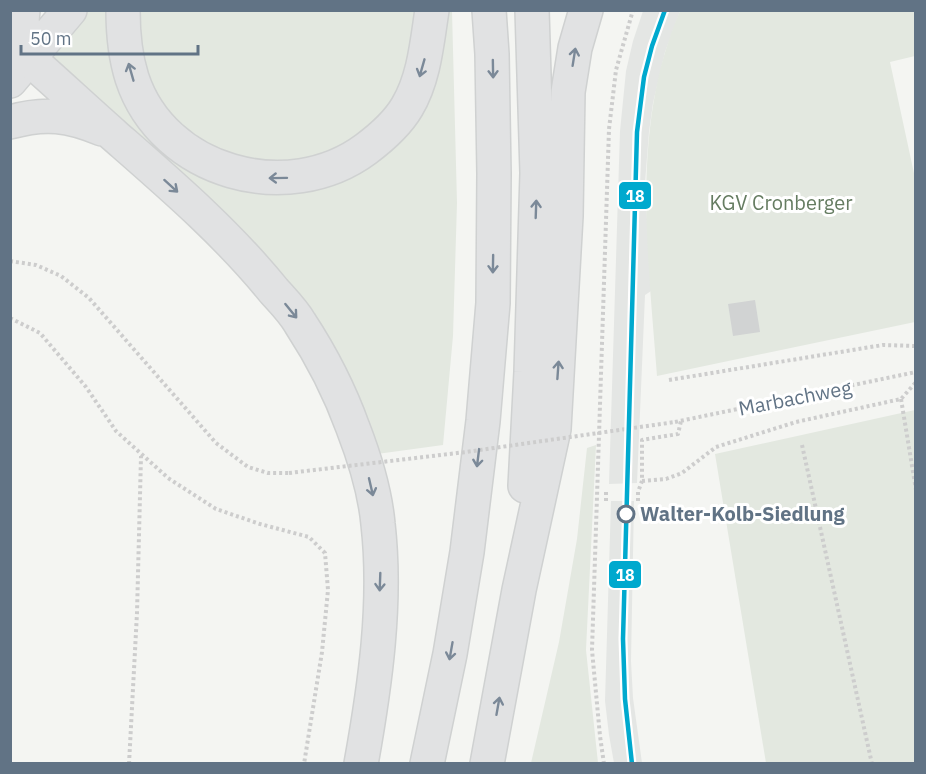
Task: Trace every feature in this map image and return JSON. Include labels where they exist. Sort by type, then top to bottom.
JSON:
[{"type":"main road","points":[[17,60],[23,10]]},
{"type":"main road","points":[[17,60],[70,10]]},
{"type":"main road","points":[[123,10],[126,54],[132,80],[142,99],[163,128],[201,159],[222,168],[242,174],[281,178],[323,172],[341,165],[378,140],[395,124],[408,106],[417,83],[424,58],[432,10]]},
{"type":"main road","points":[[427,764],[450,654],[467,552],[483,421],[493,303],[494,174],[489,10]]},
{"type":"main road","points":[[519,590],[531,372],[537,173],[532,10]]},
{"type":"main road","points":[[487,764],[519,590],[554,429],[565,238],[568,92],[575,48],[586,10]]},
{"type":"main road","points":[[17,60],[114,135],[210,220],[254,266],[300,322],[327,371],[347,412],[360,447],[372,489],[378,524],[381,569],[378,638],[373,691],[361,764]]},
{"type":"main road","points":[[10,122],[52,115],[73,118],[114,135]]},
{"type":"path","points":[[604,764],[592,650],[609,129],[616,70],[633,10]]},
{"type":"path","name":"Marbachweg","points":[[10,261],[36,265],[61,276],[88,298],[216,443],[248,467],[268,472],[289,473],[675,422],[915,372]]},
{"type":"path","points":[[10,318],[40,333],[86,387],[116,431],[168,477],[216,509],[309,537],[325,553],[327,600],[322,652],[304,764]]},
{"type":"path","points":[[669,380],[884,345],[915,346]]},
{"type":"path","points":[[642,481],[666,479],[682,473],[716,447],[796,422],[901,399],[915,382]]},
{"type":"path","points":[[901,399],[915,490]]},
{"type":"path","points":[[638,501],[642,481],[642,441],[678,434],[681,421]]},
{"type":"path","points":[[802,445],[872,764]]},
{"type":"path","points":[[129,764],[137,613],[141,455]]},
{"type":"path","points":[[606,492],[606,501]]},
{"type":"shaded area","points":[[643,11],[680,11],[665,52],[649,132],[645,183],[651,291],[645,295],[637,483],[609,484],[620,131],[626,71]]},
{"type":"shaded area","points":[[611,501],[634,501],[631,661],[633,698],[642,763],[614,763],[609,735],[605,701]]},
{"type":"green space","points":[[88,11],[117,11],[115,16],[198,171],[377,158],[441,11],[452,11],[457,203],[453,336],[443,445],[377,454],[349,382],[50,58]]},
{"type":"green space","points":[[134,11],[421,11],[401,96],[337,157],[285,169],[191,143],[143,81]]},
{"type":"green space","name":"KGV Cronberger","points":[[680,11],[915,11],[915,56],[890,62],[915,178],[915,322],[657,376],[647,238],[648,145],[654,100],[664,55]]},
{"type":"green space","points":[[915,410],[915,763],[766,763],[715,454]]},
{"type":"green space","points":[[596,445],[586,650],[598,763],[531,763],[559,642],[577,539],[587,448]]},
{"type":"building","points":[[755,300],[760,332],[733,336],[728,304]]},
{"type":"transit line","name":"18","points":[[632,764],[625,699],[623,639],[637,132],[644,77],[665,10]]},
{"type":"place","name":"Walter-Kolb-Siedlung","points":[[626,514]]}]
